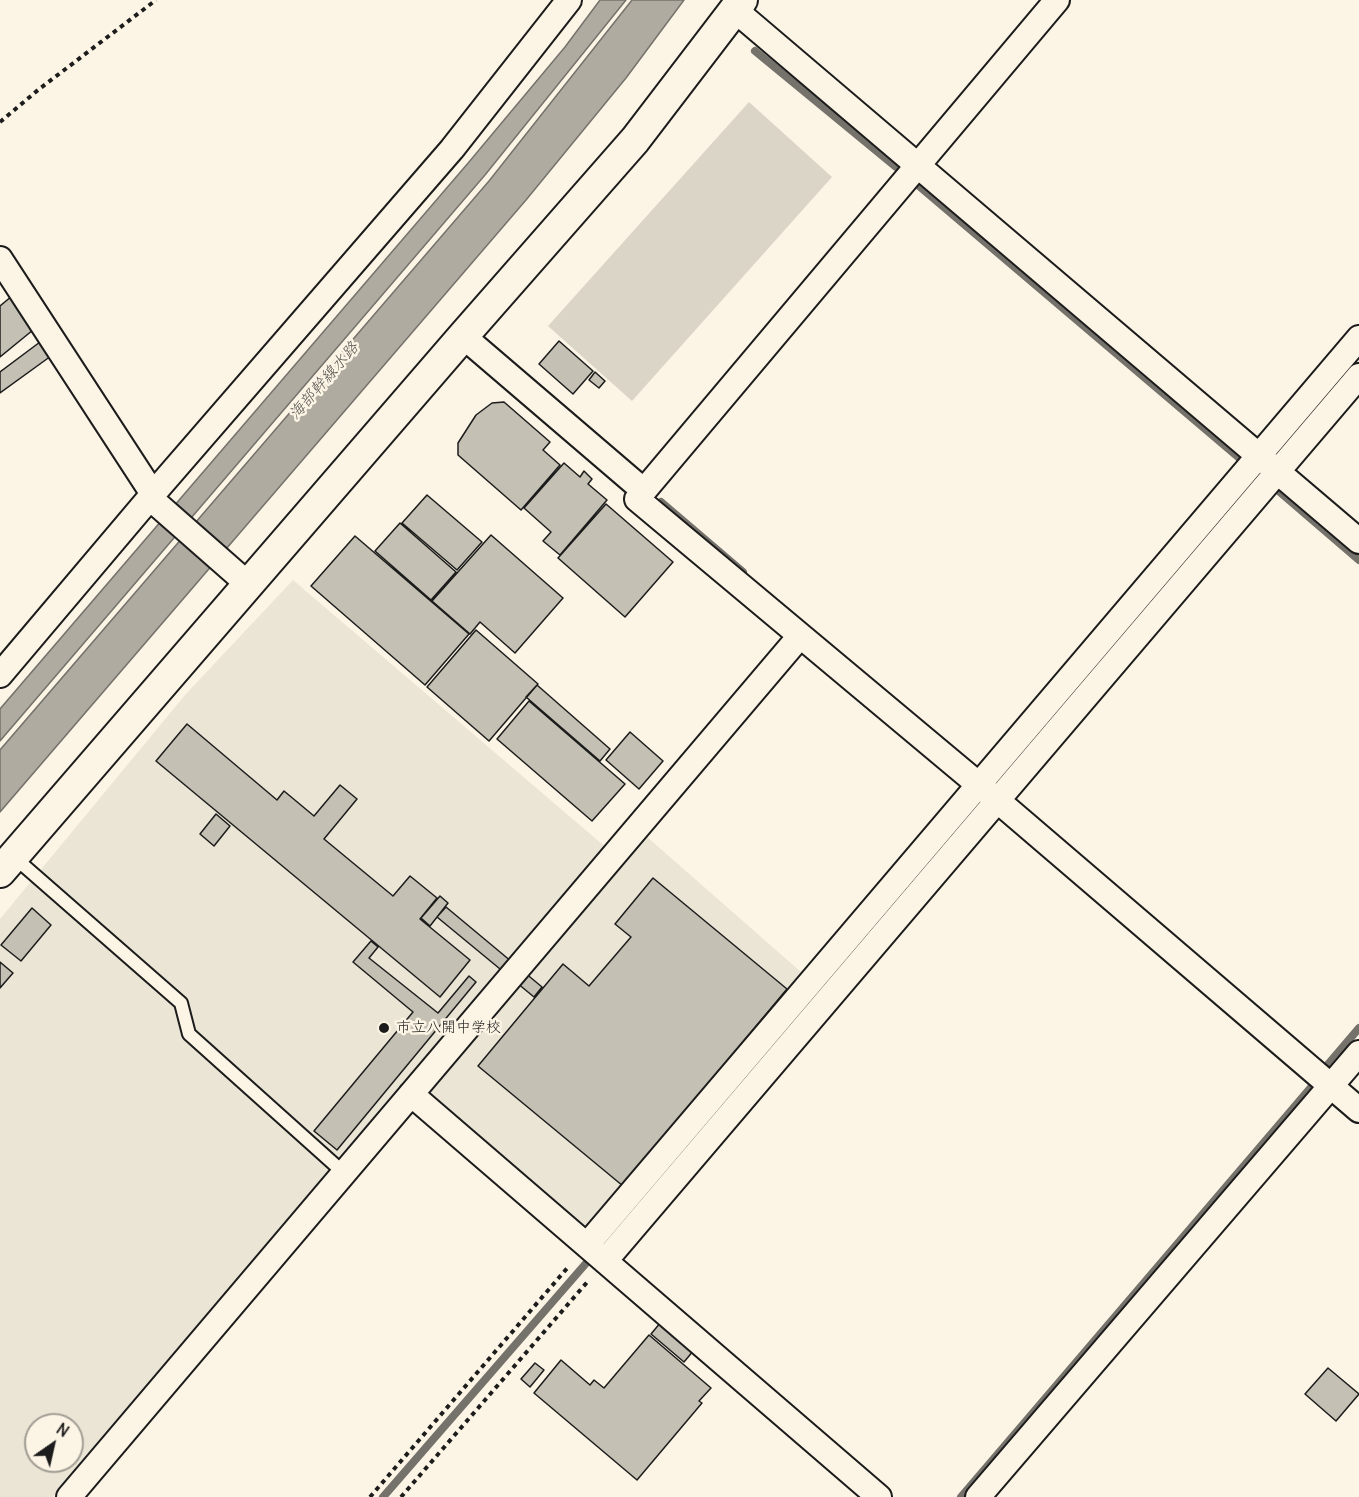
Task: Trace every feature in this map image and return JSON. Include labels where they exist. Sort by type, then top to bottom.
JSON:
[{"type":"street","points":[[0,675],[154,500],[452,149],[569,0]]},
{"type":"street","points":[[1057,0],[637,499],[997,800],[1359,1110]]},
{"type":"street","points":[[6,864],[635,140],[738,5],[918,164],[1359,541]]},
{"type":"street","points":[[0,259],[154,500],[249,585]]},
{"type":"street","points":[[463,336],[644,491]]},
{"type":"street","points":[[587,1245],[1359,338]]},
{"type":"street","points":[[605,1261],[1359,376]]},
{"type":"street","points":[[69,1497],[800,636]]},
{"type":"street","points":[[978,1497],[1359,1053]]},
{"type":"street","points":[[411,1094],[879,1497]]},
{"type":"lane","points":[[6,864],[181,1003],[189,1034],[344,1173]]},
{"type":"path","points":[[0,122],[156,0]]},
{"type":"path","points":[[370,1497],[587,1245]]},
{"type":"path","points":[[401,1497],[605,1261]]},
{"type":"shaded area","points":[[749,102],[832,177],[632,401],[548,326]]},
{"type":"shaded area","name":"市立八開中学校","points":[[293,580],[623,862],[646,836],[809,979],[591,1234],[409,1077],[84,1460],[84,1413],[24,1413],[24,1473],[73,1473],[53,1497],[0,1497],[0,919],[185,695]]},
{"type":"water","points":[[600,0],[626,0],[485,175],[0,741],[0,709],[469,162],[565,47]]},
{"type":"water","name":"海部幹線水路","points":[[632,0],[684,0],[626,78],[526,200],[0,812],[0,750],[489,181]]},
{"type":"building","points":[[12,296],[33,330],[0,357],[0,306]]},
{"type":"building","points":[[559,341],[593,371],[573,394],[539,364]]},
{"type":"building","points":[[40,342],[51,356],[0,393],[0,372]]},
{"type":"building","points":[[595,372],[605,381],[599,388],[589,380]]},
{"type":"building","points":[[504,402],[550,442],[543,450],[560,465],[521,510],[458,455],[458,443],[476,415],[492,403]]},
{"type":"building","points":[[564,463],[580,477],[584,471],[592,479],[588,484],[607,500],[560,555],[543,541],[551,532],[524,508]]},
{"type":"building","points":[[427,495],[482,542],[457,570],[402,523]]},
{"type":"building","points":[[606,504],[673,562],[625,617],[558,558]]},
{"type":"building","points":[[400,523],[456,572],[431,600],[375,551]]},
{"type":"building","points":[[491,535],[563,598],[515,653],[480,622],[470,634],[432,601]]},
{"type":"building","points":[[355,536],[469,634],[425,685],[311,586]]},
{"type":"building","points":[[476,630],[538,684],[489,741],[427,687]]},
{"type":"building","points":[[537,685],[610,749],[600,761],[526,697]]},
{"type":"building","points":[[529,701],[625,784],[592,821],[497,739]]},
{"type":"building","points":[[187,724],[277,800],[284,791],[314,816],[340,785],[357,799],[324,839],[393,896],[410,876],[437,898],[420,919],[470,960],[440,997],[156,761]]},
{"type":"building","points":[[630,732],[663,761],[639,789],[606,760]]},
{"type":"building","points":[[216,814],[230,826],[214,846],[200,834]]},
{"type":"building","points":[[653,878],[787,989],[623,1186],[478,1066],[563,964],[589,986],[631,937],[615,924]]},
{"type":"building","points":[[440,896],[448,903],[430,926],[421,918]]},
{"type":"building","points":[[446,907],[542,987],[534,997],[437,917]]},
{"type":"building","points":[[32,908],[51,925],[21,961],[1,945]]},
{"type":"building","points":[[371,941],[378,947],[369,958],[438,1013],[469,976],[476,982],[337,1150],[314,1131],[413,1012],[353,962]]},
{"type":"building","points":[[0,962],[13,973],[0,988]]},
{"type":"building","points":[[661,1322],[694,1350],[684,1362],[651,1334]]},
{"type":"building","points":[[649,1335],[711,1388],[699,1401],[702,1403],[637,1480],[534,1393],[561,1360],[590,1385],[594,1380],[604,1388]]},
{"type":"building","points":[[535,1363],[544,1370],[530,1387],[521,1379]]},
{"type":"building","points":[[1328,1368],[1359,1394],[1336,1421],[1305,1394]]},
{"type":"waterway","points":[[755,51],[896,167]]},
{"type":"waterway","points":[[919,186],[1244,462]]},
{"type":"waterway","points":[[1274,487],[1359,560]]},
{"type":"waterway","points":[[661,502],[743,572]]},
{"type":"waterway","points":[[1319,1064],[1324,1069],[1359,1028]]},
{"type":"waterway","points":[[961,1497],[1313,1085]]},
{"type":"waterway","points":[[383,1497],[588,1261]]},
{"type":"place","name":"市立八開中学校","points":[[384,1028]]}]
